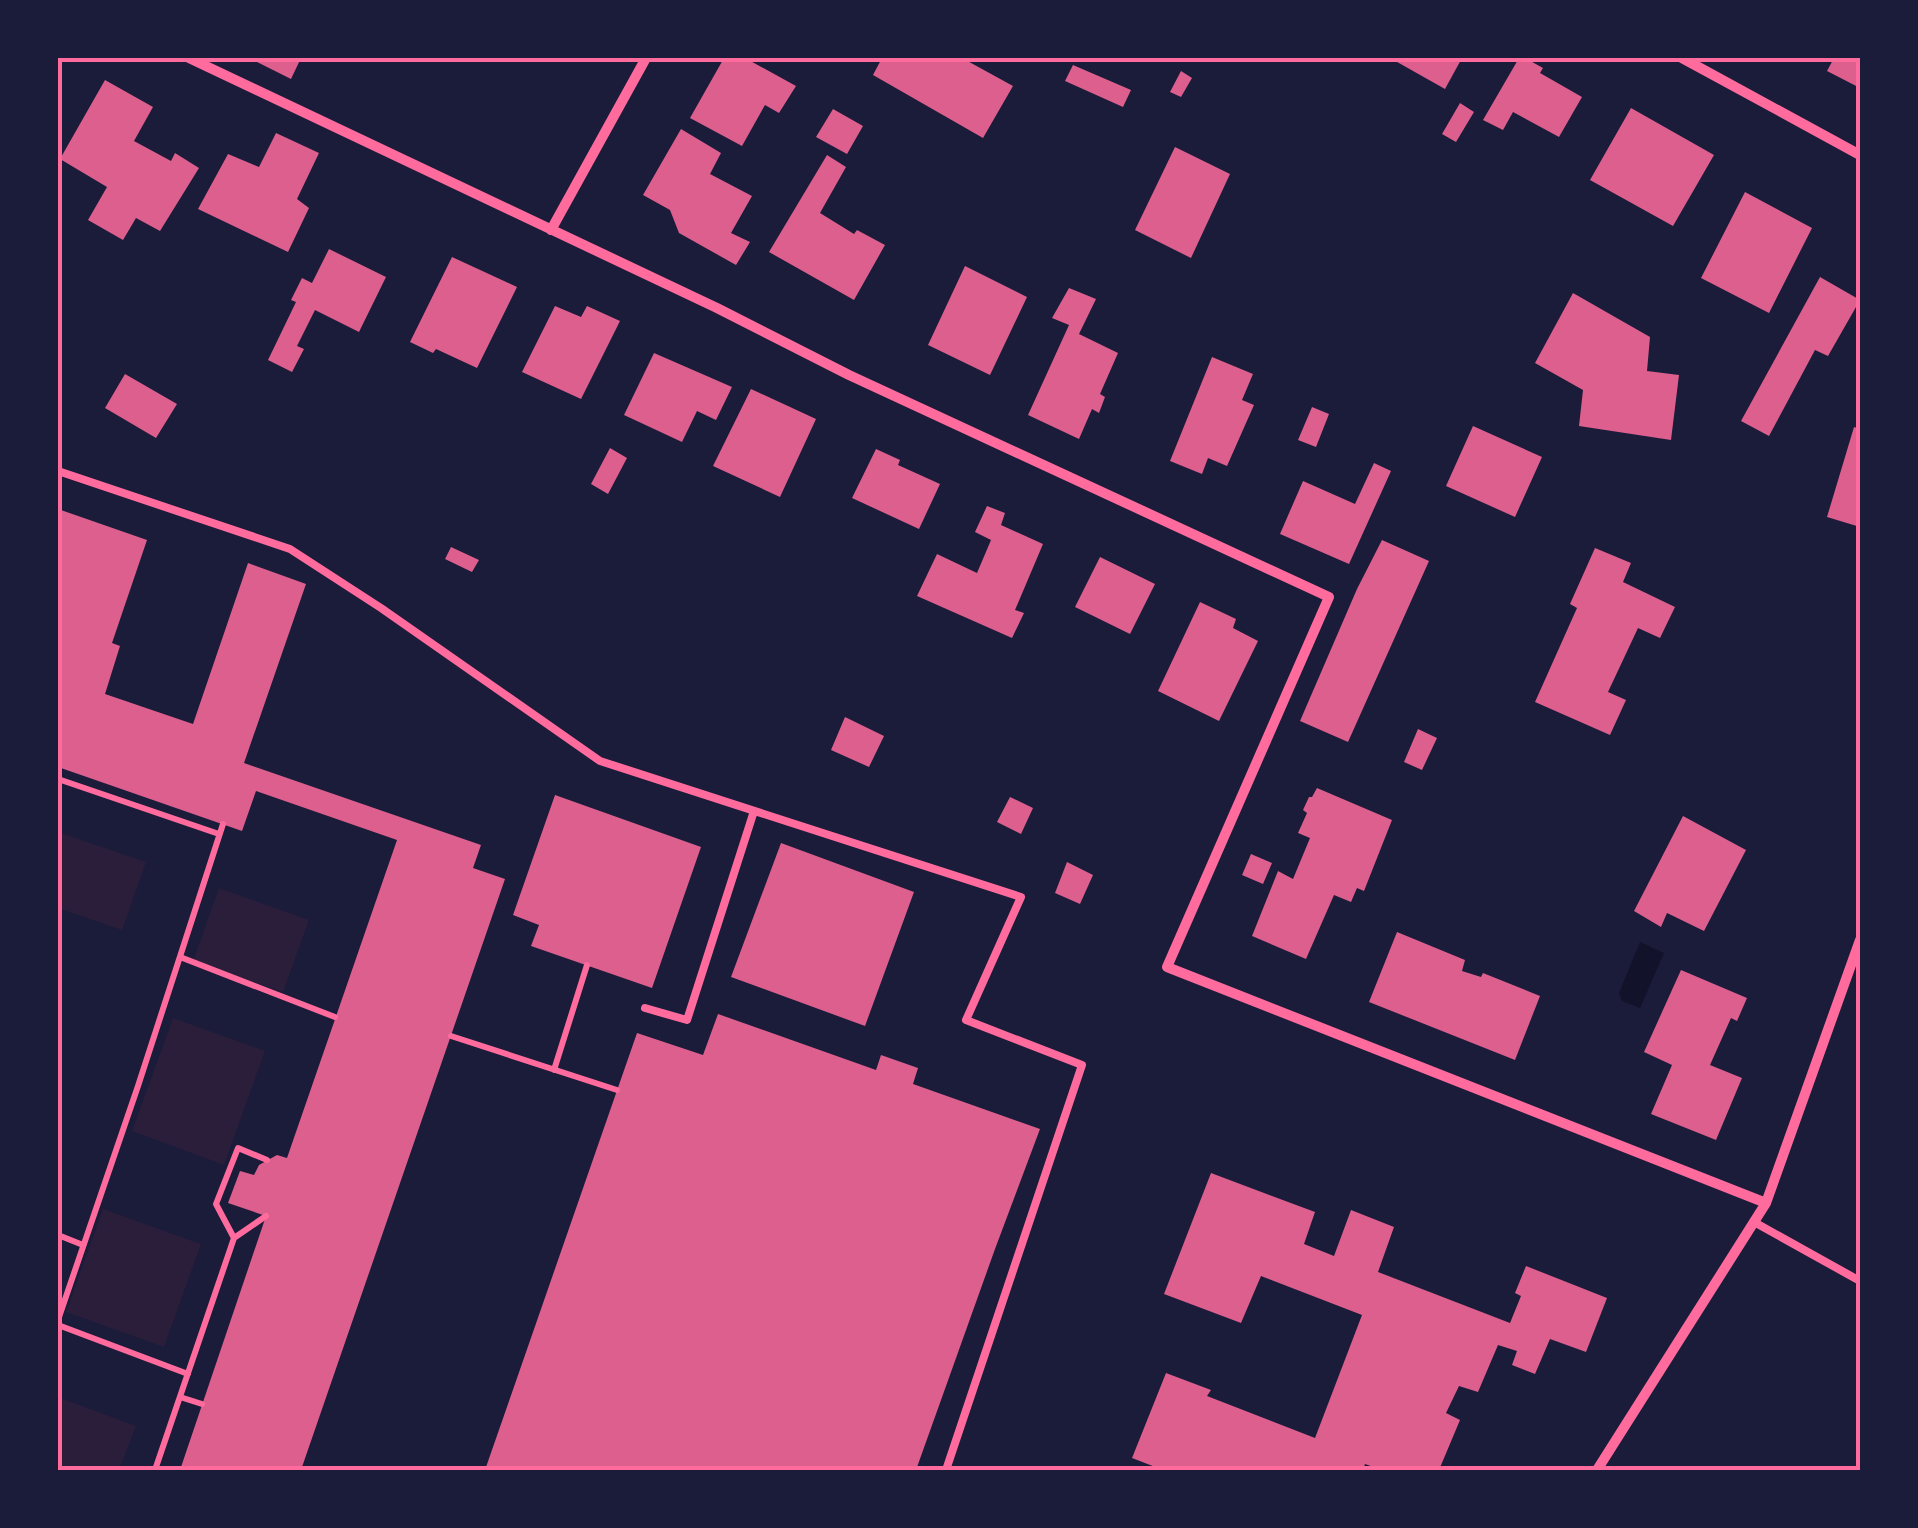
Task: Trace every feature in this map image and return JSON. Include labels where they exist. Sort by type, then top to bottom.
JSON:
[{"type":"street","points":[[189,58],[850,375],[1328,597],[1168,967],[1766,1203]]},
{"type":"street","points":[[551,230],[646,58]]},
{"type":"street","points":[[1682,58],[1860,155]]},
{"type":"street","points":[[1597,1470],[1766,1203],[1860,940]]},
{"type":"lane","points":[[58,471],[290,549],[600,761],[1021,897],[966,1020],[1082,1065],[946,1470]]},
{"type":"lane","points":[[645,1008],[686,1020],[754,811]]},
{"type":"lane","points":[[1754,1222],[1860,1281]]},
{"type":"path","points":[[58,779],[219,834]]},
{"type":"path","points":[[188,1374],[58,1322],[61,1300],[83,1245],[223,824]]},
{"type":"path","points":[[180,957],[336,1017]]},
{"type":"path","points":[[554,1070],[587,965]]},
{"type":"path","points":[[451,1036],[617,1090]]},
{"type":"path","points":[[234,1238],[216,1204],[238,1148],[267,1160]]},
{"type":"path","points":[[156,1470],[234,1238],[266,1216]]},
{"type":"path","points":[[58,1236],[83,1245]]},
{"type":"path","points":[[180,1397],[202,1404]]},
{"type":"shaded area","points":[[58,832],[146,862],[122,930],[58,908]]},
{"type":"shaded area","points":[[219,888],[309,920],[283,992],[193,961]]},
{"type":"shaded area","points":[[1640,942],[1664,953],[1640,1008],[1622,1001],[1619,993]]},
{"type":"shaded area","points":[[173,1018],[265,1051],[224,1165],[132,1131]]},
{"type":"shaded area","points":[[103,1209],[201,1244],[164,1347],[66,1312]]},
{"type":"shaded area","points":[[58,1397],[136,1426],[119,1470],[58,1470]]},
{"type":"building","points":[[249,58],[301,58],[291,79]]},
{"type":"building","points":[[724,58],[745,58],[796,86],[779,113],[765,105],[742,146],[690,118]]},
{"type":"building","points":[[882,58],[962,58],[1013,86],[983,138],[873,75]]},
{"type":"building","points":[[1390,58],[1462,58],[1445,89]]},
{"type":"building","points":[[1519,58],[1543,68],[1540,73],[1582,97],[1559,137],[1513,112],[1503,130],[1483,120]]},
{"type":"building","points":[[1834,58],[1860,58],[1860,88],[1827,71]]},
{"type":"building","points":[[1073,65],[1131,90],[1123,107],[1065,81]]},
{"type":"building","points":[[1181,71],[1192,78],[1181,97],[1170,92]]},
{"type":"building","points":[[105,80],[153,107],[134,141],[171,161],[175,153],[199,168],[160,231],[136,218],[123,240],[88,220],[107,187],[60,159]]},
{"type":"building","points":[[1460,103],[1474,112],[1456,142],[1442,134]]},
{"type":"building","points":[[1631,108],[1714,155],[1673,226],[1590,180]]},
{"type":"building","points":[[833,109],[863,126],[847,154],[816,137]]},
{"type":"building","points":[[681,129],[721,153],[710,174],[752,196],[731,233],[750,242],[736,265],[679,233],[670,210],[643,195]]},
{"type":"building","points":[[276,133],[319,153],[297,199],[309,208],[288,252],[198,209],[228,154],[259,167]]},
{"type":"building","points":[[1175,147],[1230,174],[1191,258],[1135,230]]},
{"type":"building","points":[[827,155],[846,167],[820,213],[854,234],[857,230],[885,245],[854,300],[769,252]]},
{"type":"building","points":[[1745,192],[1812,228],[1769,313],[1701,278]]},
{"type":"building","points":[[329,249],[386,277],[359,332],[315,310],[297,346],[304,349],[292,372],[268,360],[296,302],[291,300],[302,278],[312,283]]},
{"type":"building","points":[[452,257],[517,287],[477,368],[410,342]]},
{"type":"building","points":[[965,266],[1027,297],[990,375],[928,345]]},
{"type":"building","points":[[1820,277],[1860,300],[1828,356],[1815,350],[1769,436],[1741,421]]},
{"type":"building","points":[[1069,288],[1096,299],[1079,334],[1118,353],[1100,394],[1105,397],[1099,413],[1092,409],[1079,439],[1028,415],[1069,325],[1052,318]]},
{"type":"building","points":[[1573,293],[1650,337],[1647,371],[1679,375],[1671,440],[1579,426],[1583,390],[1535,363]]},
{"type":"building","points":[[555,306],[581,317],[587,306],[620,321],[581,399],[522,372]]},
{"type":"building","points":[[654,353],[732,387],[716,420],[697,411],[682,442],[624,415]]},
{"type":"building","points":[[1212,357],[1253,374],[1242,400],[1254,405],[1227,466],[1208,458],[1202,474],[1170,461]]},
{"type":"building","points":[[125,374],[177,404],[156,438],[105,408]]},
{"type":"building","points":[[751,389],[816,419],[780,497],[713,466]]},
{"type":"building","points":[[1312,407],[1329,414],[1316,447],[1298,440]]},
{"type":"building","points":[[1473,426],[1542,457],[1515,517],[1446,486]]},
{"type":"building","points":[[1854,427],[1860,429],[1860,527],[1827,517]]},
{"type":"building","points":[[610,448],[627,458],[608,494],[591,484]]},
{"type":"building","points":[[876,449],[900,460],[898,465],[940,484],[919,529],[852,498]]},
{"type":"building","points":[[1374,463],[1391,471],[1349,564],[1280,534],[1303,481],[1355,504]]},
{"type":"building","points":[[987,506],[1005,513],[1001,525],[1043,544],[1015,610],[1024,613],[1012,638],[917,596],[937,554],[977,573],[991,540],[975,532]]},
{"type":"building","points":[[58,509],[147,540],[112,643],[120,646],[105,694],[193,724],[248,563],[306,584],[244,763],[481,845],[473,868],[505,879],[301,1470],[180,1470],[266,1216],[228,1203],[240,1171],[254,1175],[259,1165],[277,1155],[287,1158],[397,840],[256,791],[242,831],[58,767]]},
{"type":"building","points":[[1382,540],[1429,561],[1348,742],[1300,721]]},
{"type":"building","points":[[451,547],[479,560],[472,572],[445,559]]},
{"type":"building","points":[[1595,548],[1631,563],[1623,582],[1675,607],[1660,638],[1638,628],[1608,692],[1626,700],[1610,735],[1535,702],[1577,608],[1570,604]]},
{"type":"building","points":[[1100,557],[1155,584],[1130,634],[1075,607]]},
{"type":"building","points":[[1200,602],[1236,619],[1233,628],[1258,641],[1219,721],[1158,691]]},
{"type":"building","points":[[845,717],[884,736],[869,767],[831,750]]},
{"type":"building","points":[[1418,729],[1437,738],[1422,770],[1404,762]]},
{"type":"building","points":[[1317,788],[1392,820],[1364,891],[1357,888],[1351,902],[1334,895],[1306,959],[1252,936],[1278,871],[1293,879],[1310,838],[1298,833],[1307,813],[1303,810]]},
{"type":"building","points":[[555,795],[701,847],[652,988],[531,946],[539,925],[513,915]]},
{"type":"building","points":[[1010,797],[1033,808],[1021,834],[997,822]]},
{"type":"building","points":[[1683,816],[1746,850],[1704,931],[1667,913],[1661,927],[1634,911]]},
{"type":"building","points":[[781,843],[914,892],[865,1026],[731,977]]},
{"type":"building","points":[[1251,854],[1272,863],[1263,884],[1242,875]]},
{"type":"building","points":[[1067,862],[1093,875],[1080,904],[1055,893]]},
{"type":"building","points":[[1397,932],[1465,960],[1462,971],[1481,977],[1483,973],[1540,996],[1515,1060],[1369,1002]]},
{"type":"building","points":[[1681,970],[1747,998],[1737,1021],[1731,1018],[1710,1065],[1742,1078],[1716,1140],[1651,1114],[1672,1065],[1644,1052]]},
{"type":"building","points":[[718,1014],[876,1070],[881,1055],[918,1068],[913,1084],[1040,1129],[916,1470],[485,1470],[637,1033],[703,1055]]},
{"type":"building","points":[[1211,1173],[1315,1212],[1304,1244],[1334,1256],[1351,1210],[1394,1227],[1378,1272],[1510,1323],[1521,1296],[1515,1293],[1526,1266],[1607,1298],[1586,1352],[1550,1339],[1535,1374],[1512,1365],[1517,1351],[1498,1345],[1478,1392],[1459,1386],[1446,1413],[1460,1420],[1439,1470],[1382,1470],[1365,1464],[1363,1470],[1163,1470],[1132,1458],[1166,1373],[1211,1390],[1207,1396],[1315,1438],[1362,1315],[1261,1276],[1241,1323],[1164,1294]]}]
